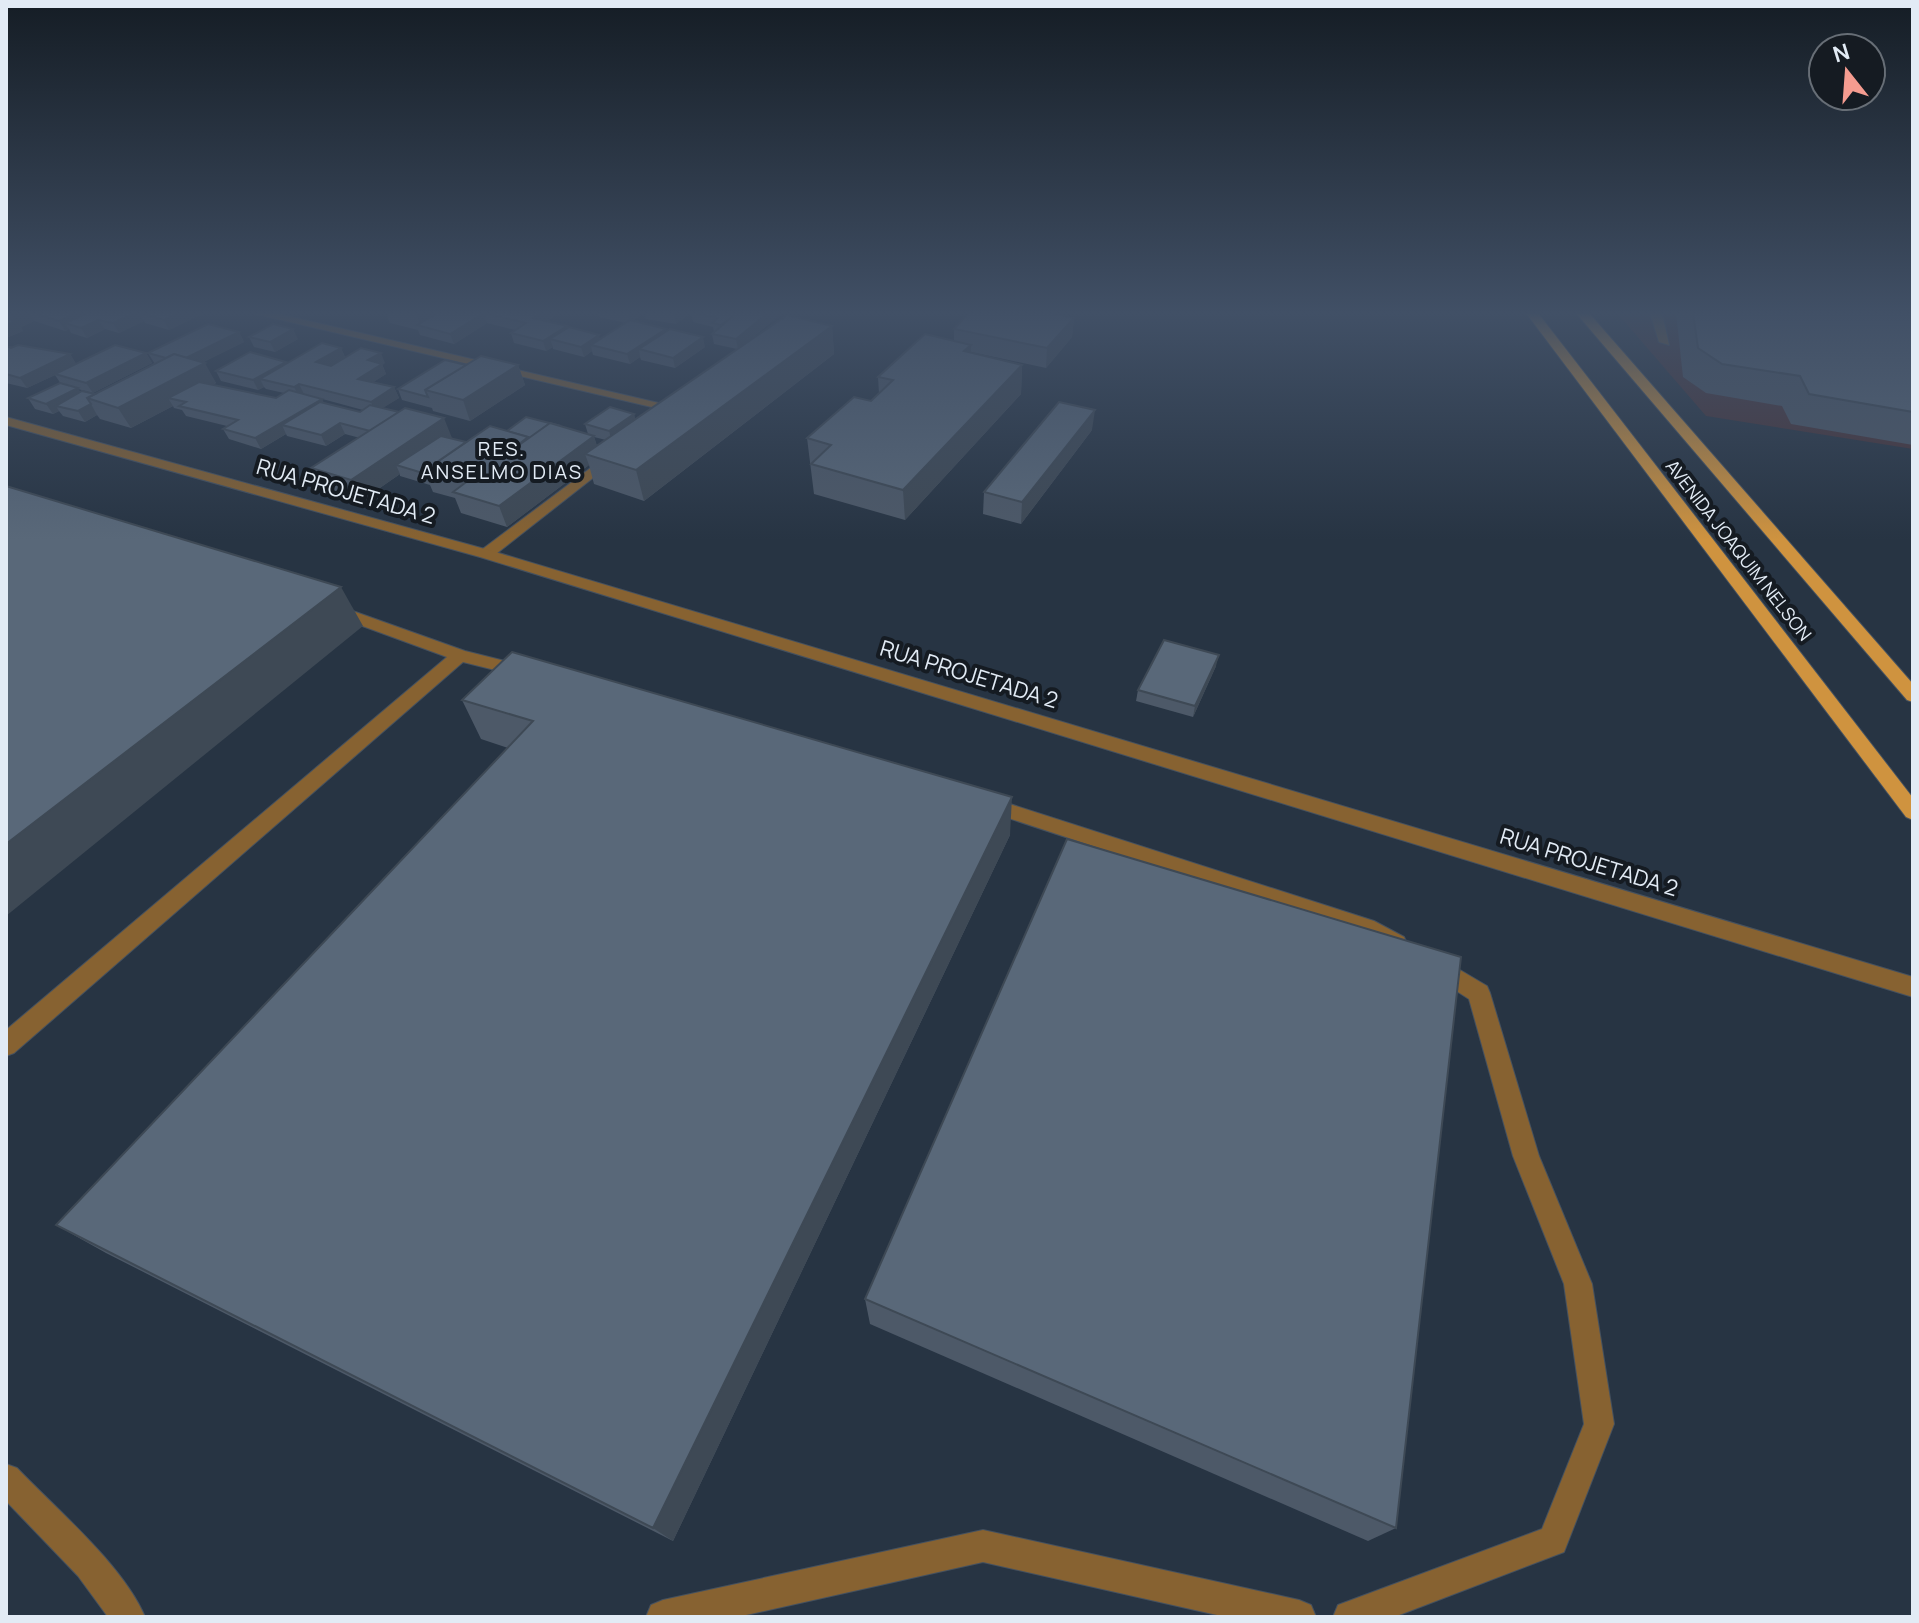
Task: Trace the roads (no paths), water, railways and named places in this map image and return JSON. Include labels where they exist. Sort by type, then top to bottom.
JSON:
[{"type":"main road","name":"AVENIDA JOAQUIM NELSON","points":[[1590,389],[1913,812]]},
{"type":"main road","name":"AVENIDA JOAQUIM NELSON","points":[[1647,389],[1913,696]]},
{"type":"street","points":[[608,389],[679,404],[661,418]]},
{"type":"street","name":"RUA PROJETADA 2","points":[[6,421],[486,554],[1913,987]]},
{"type":"street","points":[[486,554],[623,447]]},
{"type":"street","points":[[313,602],[460,655],[549,678]]},
{"type":"street","points":[[6,1045],[460,655]]},
{"type":"street","points":[[971,799],[1366,927],[1479,993],[1526,1156],[1578,1284],[1599,1424],[1553,1541],[1350,1617]]},
{"type":"street","points":[[6,1479],[89,1565],[128,1617]]},
{"type":"street","points":[[663,1617],[983,1546],[1299,1617]]},
{"type":"district","name":"RES. ANSELMO DIAS","points":[[502,460]]}]
